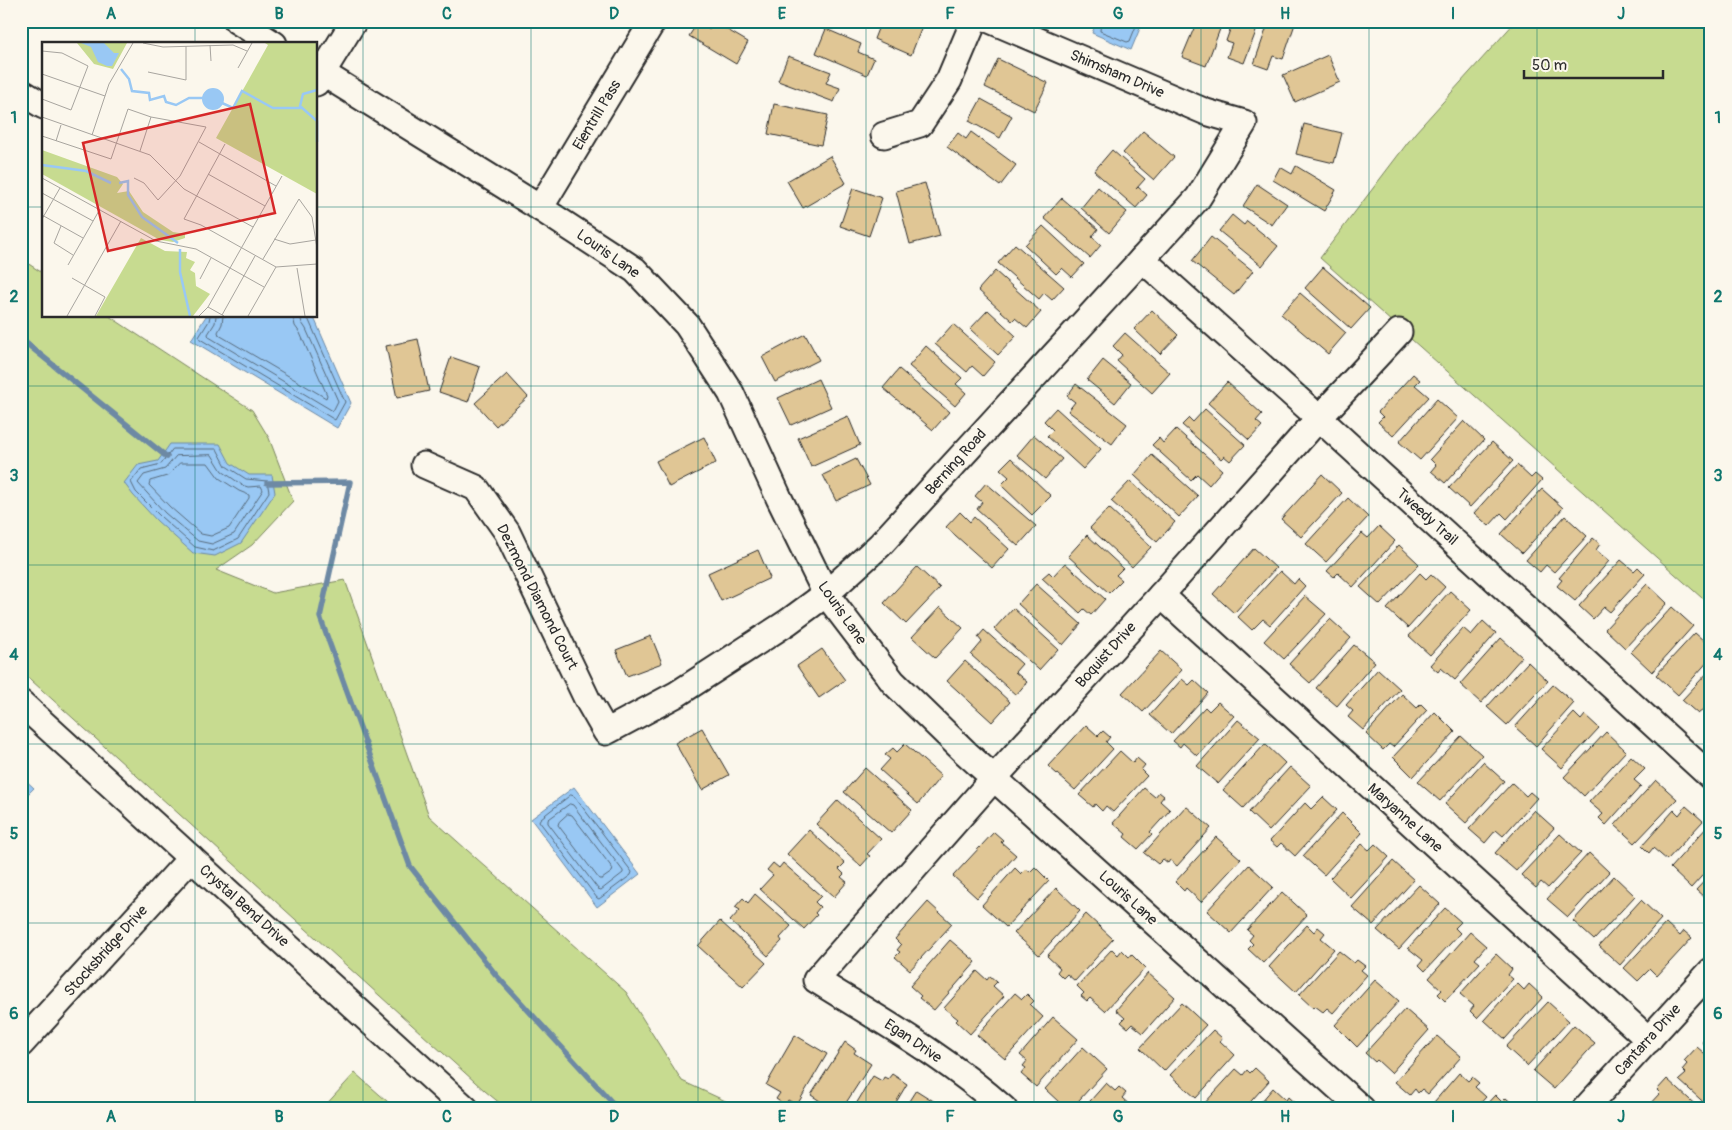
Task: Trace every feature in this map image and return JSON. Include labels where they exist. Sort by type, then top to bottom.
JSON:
[{"type":"street","points":[[237,21],[271,42]]},
{"type":"street","points":[[318,75],[354,21]]},
{"type":"street","name":"Eientrill Pass","points":[[540,208],[653,21]]},
{"type":"street","points":[[884,136],[920,124],[949,80],[974,21]]},
{"type":"street","name":"Shimsham Drive","points":[[992,21],[1206,112],[1244,123]]},
{"type":"street","name":"Louris Lane","points":[[318,75],[540,208],[635,270],[687,325],[732,393],[779,498],[826,594],[893,682],[966,753],[1362,1109]]},
{"type":"street","points":[[21,92],[42,105]]},
{"type":"street","name":"Berning Road","points":[[606,731],[677,694],[788,622],[826,594],[880,545],[1198,198],[1244,123]]},
{"type":"street","name":"Tweedy Trail","points":[[1142,259],[1319,418],[1711,777]]},
{"type":"street","name":"Boquist Drive","points":[[816,980],[994,778],[1399,332]]},
{"type":"street","name":"Dezmond Diamond Court","points":[[424,465],[476,488],[507,532],[587,699],[606,731]]},
{"type":"street","name":"Maryanne Lane","points":[[1161,595],[1649,1040]]},
{"type":"street","name":"Crystal Bend Drive","points":[[21,703],[466,1109]]},
{"type":"street","name":"Stocksbridge Drive","points":[[21,1044],[191,858]]},
{"type":"street","name":"Cantarra Drive","points":[[1585,1109],[1711,971]]},
{"type":"street","name":"Egan Drive","points":[[816,980],[876,1016],[977,1084],[1004,1109]]},
{"type":"green space","points":[[1516,21],[1711,21],[1711,606],[1320,258],[1415,133]]},
{"type":"green space","points":[[21,259],[42,273],[42,318],[112,318],[252,410],[269,438],[293,501],[252,545],[216,570],[273,593],[345,580],[429,816],[626,992],[682,1081],[743,1109],[507,1109],[21,671]]},
{"type":"green space","points":[[355,1073],[396,1109],[322,1109]]},
{"type":"water","points":[[1097,21],[1143,21],[1131,50],[1092,33]]},
{"type":"water","points":[[205,318],[312,318],[315,320],[351,403],[337,428],[191,340]]},
{"type":"water","points":[[170,444],[220,444],[230,463],[249,475],[272,475],[275,493],[241,543],[215,556],[193,553],[157,521],[124,483],[138,465],[158,461]]},
{"type":"water","points":[[21,776],[34,788],[21,801]]},
{"type":"water","points":[[574,787],[640,874],[597,907],[531,819]]},
{"type":"building","points":[[881,21],[909,21],[922,27],[911,55],[874,39]]},
{"type":"building","points":[[1197,21],[1223,21],[1206,66],[1182,57]]},
{"type":"building","points":[[1233,21],[1260,21],[1244,63],[1227,57],[1232,43],[1226,41]]},
{"type":"building","points":[[1269,21],[1296,21],[1283,59],[1273,56],[1268,69],[1254,64]]},
{"type":"building","points":[[698,22],[709,29],[714,22],[748,42],[736,64],[689,36]]},
{"type":"building","points":[[826,29],[861,44],[858,52],[874,59],[867,75],[816,53]]},
{"type":"building","points":[[1328,55],[1340,82],[1295,102],[1283,75]]},
{"type":"building","points":[[788,56],[831,72],[826,83],[840,88],[834,102],[778,81]]},
{"type":"building","points":[[998,59],[1048,83],[1034,111],[985,87]]},
{"type":"building","points":[[981,99],[1012,116],[1000,138],[969,121]]},
{"type":"building","points":[[774,104],[828,115],[821,145],[768,134]]},
{"type":"building","points":[[1304,124],[1342,133],[1334,163],[1296,154]]},
{"type":"building","points":[[1143,131],[1174,157],[1154,180],[1123,153]]},
{"type":"building","points":[[971,132],[1016,165],[1000,186],[947,147],[958,133],[966,139]]},
{"type":"building","points":[[1112,150],[1145,179],[1136,189],[1138,187],[1147,195],[1136,208],[1094,171]]},
{"type":"building","points":[[830,156],[846,183],[803,208],[787,181]]},
{"type":"building","points":[[1296,166],[1336,190],[1324,211],[1273,180],[1280,167],[1292,174]]},
{"type":"building","points":[[925,183],[940,236],[910,244],[896,191]]},
{"type":"building","points":[[1257,184],[1287,204],[1272,225],[1243,206]]},
{"type":"building","points":[[1098,187],[1127,212],[1109,233],[1081,208]]},
{"type":"building","points":[[853,188],[882,198],[869,236],[840,226]]},
{"type":"building","points":[[1062,198],[1098,229],[1092,237],[1101,245],[1090,258],[1044,218]]},
{"type":"building","points":[[1232,215],[1244,225],[1247,221],[1278,246],[1262,266],[1219,231]]},
{"type":"building","points":[[1043,226],[1084,264],[1072,277],[1062,268],[1056,274],[1025,245]]},
{"type":"building","points":[[1211,237],[1253,271],[1234,295],[1192,261]]},
{"type":"building","points":[[1015,244],[1064,287],[1052,300],[1044,293],[1039,299],[998,263]]},
{"type":"building","points":[[1323,267],[1370,308],[1351,329],[1305,288]]},
{"type":"building","points":[[995,271],[1041,312],[1027,328],[1015,318],[1012,321],[978,290]]},
{"type":"building","points":[[1300,293],[1346,333],[1328,354],[1281,314]]},
{"type":"building","points":[[988,310],[1016,336],[998,355],[970,329]]},
{"type":"building","points":[[1152,310],[1178,335],[1160,354],[1134,329]]},
{"type":"building","points":[[953,324],[995,362],[983,376],[972,366],[967,372],[935,344]]},
{"type":"building","points":[[1125,333],[1170,373],[1152,393],[1117,361],[1122,355],[1113,346]]},
{"type":"building","points":[[805,334],[819,360],[775,382],[762,357]]},
{"type":"building","points":[[418,339],[429,391],[397,398],[386,346]]},
{"type":"building","points":[[926,346],[962,378],[956,384],[966,393],[955,406],[909,366]]},
{"type":"building","points":[[451,357],[480,367],[468,402],[439,392]]},
{"type":"building","points":[[1103,360],[1131,383],[1115,403],[1087,380]]},
{"type":"building","points":[[899,369],[949,412],[933,430],[883,388]]},
{"type":"building","points":[[507,374],[528,397],[496,426],[475,403]]},
{"type":"building","points":[[1413,374],[1420,380],[1415,385],[1429,397],[1393,436],[1378,422],[1383,417],[1378,412]]},
{"type":"building","points":[[818,379],[831,407],[791,425],[778,398]]},
{"type":"building","points":[[1227,382],[1262,414],[1256,421],[1262,426],[1249,440],[1208,403]]},
{"type":"building","points":[[1076,384],[1127,424],[1112,444],[1068,411],[1075,402],[1067,396]]},
{"type":"building","points":[[1437,399],[1458,418],[1420,460],[1399,442]]},
{"type":"building","points":[[1056,408],[1101,449],[1083,469],[1047,436],[1053,430],[1044,421]]},
{"type":"building","points":[[1205,409],[1245,445],[1230,461],[1224,456],[1221,459],[1182,425],[1189,418],[1193,422]]},
{"type":"building","points":[[848,416],[860,445],[811,467],[798,438]]},
{"type":"building","points":[[1464,421],[1484,440],[1445,483],[1431,471],[1436,465],[1430,459]]},
{"type":"building","points":[[1176,429],[1222,470],[1209,485],[1197,474],[1191,480],[1152,445],[1159,438],[1163,443]]},
{"type":"building","points":[[1034,435],[1062,459],[1045,479],[1017,455]]},
{"type":"building","points":[[704,437],[716,463],[669,487],[656,461]]},
{"type":"building","points":[[1492,442],[1513,461],[1470,507],[1449,488]]},
{"type":"building","points":[[1152,455],[1198,496],[1179,517],[1134,475]]},
{"type":"building","points":[[1011,458],[1051,496],[1032,515],[1001,485],[1009,477],[1000,469]]},
{"type":"building","points":[[856,459],[870,485],[836,501],[823,475]]},
{"type":"building","points":[[1517,465],[1531,478],[1535,474],[1542,480],[1507,519],[1501,513],[1489,526],[1474,513]]},
{"type":"building","points":[[1322,474],[1342,493],[1301,537],[1281,519]]},
{"type":"building","points":[[1130,481],[1175,522],[1157,542],[1111,501]]},
{"type":"building","points":[[986,483],[1036,526],[1018,546],[977,509],[982,502],[975,496]]},
{"type":"building","points":[[1542,489],[1563,508],[1522,553],[1501,534]]},
{"type":"building","points":[[1348,498],[1368,517],[1326,562],[1306,544]]},
{"type":"building","points":[[1109,508],[1151,547],[1132,567],[1090,528]]},
{"type":"building","points":[[960,512],[970,522],[974,517],[1009,549],[992,568],[946,527]]},
{"type":"building","points":[[1565,516],[1587,536],[1554,572],[1546,565],[1540,572],[1526,560]]},
{"type":"building","points":[[1379,526],[1395,541],[1353,587],[1338,573],[1334,577],[1327,571],[1362,533],[1368,538]]},
{"type":"building","points":[[1087,535],[1123,568],[1116,575],[1122,580],[1109,593],[1068,556]]},
{"type":"building","points":[[1593,538],[1600,544],[1596,550],[1609,561],[1575,601],[1557,586],[1562,580],[1559,578]]},
{"type":"building","points":[[1399,545],[1419,564],[1380,605],[1360,587]]},
{"type":"building","points":[[1254,548],[1276,568],[1234,613],[1213,594]]},
{"type":"building","points":[[758,550],[770,578],[721,601],[708,573]]},
{"type":"building","points":[[1621,560],[1634,571],[1638,567],[1645,574],[1610,612],[1604,607],[1593,619],[1579,606]]},
{"type":"building","points":[[1065,563],[1105,599],[1091,615],[1084,609],[1080,613],[1042,578],[1049,572],[1053,576]]},
{"type":"building","points":[[917,567],[940,588],[906,624],[884,603]]},
{"type":"building","points":[[1280,571],[1294,584],[1298,579],[1305,586],[1270,625],[1263,619],[1252,630],[1238,617]]},
{"type":"building","points":[[1420,573],[1426,579],[1431,574],[1445,587],[1408,628],[1387,609]]},
{"type":"building","points":[[1036,584],[1081,624],[1063,645],[1018,604]]},
{"type":"building","points":[[1647,584],[1667,603],[1625,648],[1605,629]]},
{"type":"building","points":[[1450,591],[1471,610],[1430,655],[1409,636]]},
{"type":"building","points":[[1305,596],[1326,614],[1284,659],[1264,641]]},
{"type":"building","points":[[940,607],[963,628],[935,658],[912,637]]},
{"type":"building","points":[[1672,607],[1693,626],[1652,672],[1631,652]]},
{"type":"building","points":[[1013,608],[1058,649],[1039,670],[994,629]]},
{"type":"building","points":[[1330,619],[1351,638],[1310,683],[1289,664]]},
{"type":"building","points":[[1483,621],[1496,633],[1455,680],[1441,668],[1438,672],[1430,665],[1463,628],[1471,635]]},
{"type":"building","points":[[984,630],[1022,664],[1015,672],[1027,682],[1016,695],[971,655],[982,642],[978,637]]},
{"type":"building","points":[[1695,633],[1711,647],[1711,658],[1678,695],[1656,675]]},
{"type":"building","points":[[651,636],[662,663],[627,676],[616,650]]},
{"type":"building","points":[[1501,638],[1522,657],[1481,703],[1460,684]]},
{"type":"building","points":[[1354,645],[1375,662],[1337,706],[1316,688]]},
{"type":"building","points":[[822,649],[845,680],[819,698],[797,666]]},
{"type":"building","points":[[1161,651],[1182,670],[1143,712],[1122,693]]},
{"type":"building","points":[[965,661],[1010,702],[992,722],[947,681]]},
{"type":"building","points":[[1528,662],[1548,681],[1507,725],[1487,707]]},
{"type":"building","points":[[1378,669],[1400,689],[1363,730],[1348,717],[1353,711],[1346,705]]},
{"type":"building","points":[[1711,669],[1711,711],[1708,713],[1704,709],[1698,714],[1682,700]]},
{"type":"building","points":[[1182,679],[1189,685],[1194,680],[1208,693],[1171,734],[1150,715]]},
{"type":"building","points":[[1553,685],[1574,703],[1536,746],[1515,727]]},
{"type":"building","points":[[1402,694],[1417,708],[1421,704],[1427,710],[1393,747],[1389,744],[1383,750],[1366,734]]},
{"type":"building","points":[[1218,702],[1234,716],[1197,756],[1183,743],[1180,747],[1173,741],[1205,707],[1209,711]]},
{"type":"building","points":[[1435,712],[1455,732],[1413,777],[1393,757]]},
{"type":"building","points":[[1574,713],[1581,720],[1585,715],[1599,728],[1562,768],[1541,749]]},
{"type":"building","points":[[1238,720],[1260,738],[1218,784],[1197,766]]},
{"type":"building","points":[[1086,725],[1098,736],[1103,731],[1110,737],[1106,742],[1113,749],[1075,790],[1048,766]]},
{"type":"building","points":[[702,728],[729,775],[702,790],[675,743]]},
{"type":"building","points":[[1606,732],[1626,751],[1584,796],[1564,777]]},
{"type":"building","points":[[1461,736],[1482,755],[1440,801],[1418,782]]},
{"type":"building","points":[[905,744],[941,776],[918,804],[880,770],[890,759],[885,755],[893,748],[897,752]]},
{"type":"building","points":[[1265,744],[1285,763],[1243,808],[1223,790]]},
{"type":"building","points":[[1120,751],[1133,763],[1137,758],[1145,765],[1141,770],[1147,776],[1113,812],[1106,806],[1102,811],[1095,804],[1093,807],[1079,795]]},
{"type":"building","points":[[1631,756],[1645,769],[1634,780],[1641,786],[1606,825],[1599,818],[1603,814],[1589,802]]},
{"type":"building","points":[[1483,762],[1504,781],[1466,823],[1445,804]]},
{"type":"building","points":[[1290,767],[1311,786],[1269,831],[1249,812]]},
{"type":"building","points":[[865,768],[912,810],[891,833],[844,792]]},
{"type":"building","points":[[1656,780],[1677,799],[1635,843],[1615,825]]},
{"type":"building","points":[[1512,783],[1526,796],[1530,792],[1537,798],[1503,836],[1496,830],[1485,843],[1469,829]]},
{"type":"building","points":[[1144,788],[1155,797],[1159,792],[1164,796],[1160,801],[1170,810],[1150,832],[1152,834],[1138,849],[1124,837],[1126,834],[1113,823]]},
{"type":"building","points":[[1323,797],[1337,810],[1295,856],[1281,843],[1277,847],[1270,841],[1305,803],[1311,809]]},
{"type":"building","points":[[838,800],[881,839],[867,854],[870,856],[861,866],[816,824]]},
{"type":"building","points":[[1186,806],[1211,828],[1177,866],[1170,860],[1168,863],[1163,859],[1158,864],[1144,853]]},
{"type":"building","points":[[1686,806],[1703,821],[1667,860],[1653,848],[1649,853],[1642,846],[1674,810],[1679,815]]},
{"type":"building","points":[[1534,810],[1554,828],[1516,871],[1495,853]]},
{"type":"building","points":[[1342,813],[1362,833],[1324,875],[1303,856]]},
{"type":"building","points":[[1708,826],[1711,829],[1711,866],[1691,888],[1670,868]]},
{"type":"building","points":[[809,830],[845,863],[839,869],[844,874],[841,877],[847,882],[834,897],[787,854]]},
{"type":"building","points":[[994,832],[1003,840],[1001,842],[1016,855],[977,898],[953,876]]},
{"type":"building","points":[[1560,834],[1581,853],[1548,888],[1541,882],[1536,888],[1521,875]]},
{"type":"building","points":[[1216,837],[1241,859],[1201,902],[1186,888],[1184,891],[1175,882]]},
{"type":"building","points":[[1362,844],[1369,850],[1375,844],[1389,857],[1351,898],[1330,878]]},
{"type":"building","points":[[1589,853],[1609,872],[1568,917],[1547,899]]},
{"type":"building","points":[[1393,861],[1414,880],[1373,925],[1352,907]]},
{"type":"building","points":[[773,863],[779,868],[783,863],[821,896],[815,902],[820,907],[815,913],[817,915],[804,929],[760,889],[773,875],[767,870]]},
{"type":"building","points":[[1249,865],[1273,887],[1231,933],[1207,911]]},
{"type":"building","points":[[1035,867],[1049,881],[1006,927],[982,905],[1015,868],[1021,874],[1026,869],[1030,872]]},
{"type":"building","points":[[1711,874],[1711,903],[1696,890]]},
{"type":"building","points":[[1614,876],[1635,896],[1594,940],[1573,921]]},
{"type":"building","points":[[1419,885],[1440,904],[1399,949],[1377,930]]},
{"type":"building","points":[[1056,888],[1080,911],[1039,955],[1014,933]]},
{"type":"building","points":[[1282,892],[1307,915],[1263,963],[1248,949],[1253,944],[1249,940],[1253,935],[1247,930]]},
{"type":"building","points":[[755,894],[791,926],[780,938],[782,941],[768,956],[730,921],[740,910],[735,907],[743,898],[748,903]]},
{"type":"building","points":[[1641,900],[1661,919],[1620,965],[1599,946]]},
{"type":"building","points":[[928,902],[952,924],[910,970],[895,957],[900,952],[897,950],[901,945],[895,939]]},
{"type":"building","points":[[1445,908],[1461,922],[1455,928],[1460,933],[1425,971],[1419,965],[1423,960],[1408,948]]},
{"type":"building","points":[[1086,914],[1113,939],[1075,981],[1067,974],[1063,978],[1057,972],[1060,968],[1047,956]]},
{"type":"building","points":[[720,921],[766,963],[743,987],[698,946]]},
{"type":"building","points":[[1666,923],[1680,936],[1684,931],[1692,938],[1657,976],[1650,969],[1638,981],[1624,968]]},
{"type":"building","points":[[1307,925],[1314,932],[1318,927],[1325,933],[1321,938],[1334,949],[1296,992],[1269,967]]},
{"type":"building","points":[[1470,932],[1486,946],[1475,959],[1480,963],[1445,1001],[1438,994],[1442,990],[1429,978]]},
{"type":"building","points":[[950,940],[976,962],[934,1010],[919,998],[921,996],[910,986]]},
{"type":"building","points":[[1112,949],[1118,955],[1122,950],[1129,957],[1131,954],[1145,968],[1105,1011],[1090,998],[1087,1001],[1081,996],[1084,993],[1077,986]]},
{"type":"building","points":[[1339,951],[1354,963],[1357,960],[1365,966],[1361,970],[1367,975],[1333,1013],[1327,1008],[1323,1012],[1315,1006],[1313,1008],[1299,995]]},
{"type":"building","points":[[1496,954],[1512,969],[1508,975],[1513,979],[1477,1018],[1470,1011],[1474,1006],[1460,994]]},
{"type":"building","points":[[977,971],[987,980],[990,976],[997,982],[993,986],[1004,996],[970,1034],[956,1021],[958,1019],[944,1008]]},
{"type":"building","points":[[1148,973],[1175,997],[1143,1033],[1132,1024],[1128,1028],[1121,1022],[1125,1018],[1116,1010]]},
{"type":"building","points":[[1375,980],[1399,1001],[1357,1047],[1335,1025]]},
{"type":"building","points":[[1517,983],[1524,990],[1529,984],[1543,997],[1505,1039],[1484,1020]]},
{"type":"building","points":[[1015,993],[1022,999],[1027,994],[1034,1001],[1030,1005],[1043,1017],[1005,1059],[977,1035]]},
{"type":"building","points":[[1548,1002],[1569,1021],[1527,1066],[1506,1047]]},
{"type":"building","points":[[1182,1003],[1206,1025],[1164,1071],[1140,1048]]},
{"type":"building","points":[[1405,1009],[1429,1030],[1391,1073],[1377,1060],[1375,1062],[1365,1053]]},
{"type":"building","points":[[1053,1017],[1078,1039],[1036,1087],[1021,1074],[1026,1068],[1023,1066],[1027,1061],[1020,1055]]},
{"type":"building","points":[[1574,1025],[1595,1043],[1554,1089],[1533,1071]]},
{"type":"building","points":[[1213,1030],[1222,1038],[1220,1041],[1235,1055],[1196,1098],[1170,1075]]},
{"type":"building","points":[[1711,1033],[1711,1049],[1702,1042]]},
{"type":"building","points":[[795,1035],[827,1054],[797,1105],[788,1100],[785,1105],[776,1099],[780,1093],[766,1085]]},
{"type":"building","points":[[1437,1036],[1461,1057],[1428,1094],[1422,1089],[1418,1093],[1415,1089],[1410,1095],[1395,1082]]},
{"type":"building","points":[[845,1042],[856,1050],[854,1053],[871,1064],[842,1109],[832,1109],[811,1095]]},
{"type":"building","points":[[1083,1047],[1107,1069],[1071,1109],[1060,1109],[1057,1106],[1060,1103],[1045,1089]]},
{"type":"building","points":[[1697,1047],[1711,1059],[1711,1109],[1679,1080],[1686,1074],[1682,1070],[1687,1064],[1684,1061]]},
{"type":"building","points":[[1255,1068],[1269,1081],[1244,1109],[1205,1109],[1202,1106],[1236,1069],[1243,1075],[1247,1070],[1250,1073]]},
{"type":"building","points":[[1459,1073],[1468,1081],[1472,1077],[1479,1083],[1475,1087],[1486,1097],[1475,1109],[1428,1109]]},
{"type":"building","points":[[892,1074],[907,1084],[892,1109],[853,1109],[873,1076],[882,1081],[884,1077],[888,1079]]},
{"type":"building","points":[[1667,1079],[1700,1109],[1646,1108],[1660,1093],[1657,1090]]},
{"type":"building","points":[[1106,1083],[1115,1091],[1119,1087],[1126,1093],[1122,1098],[1132,1107],[1130,1109],[1083,1109]]},
{"type":"building","points":[[1273,1088],[1286,1100],[1288,1097],[1301,1109],[1255,1109]]},
{"type":"building","points":[[916,1090],[943,1107],[942,1109],[904,1109]]},
{"type":"building","points":[[1495,1095],[1502,1102],[1506,1098],[1514,1105],[1511,1109],[1482,1109]]},
{"type":"waterway","points":[[21,339],[167,457]]},
{"type":"waterway","points":[[267,483],[350,482],[320,617],[410,866],[496,975],[618,1109]]}]
